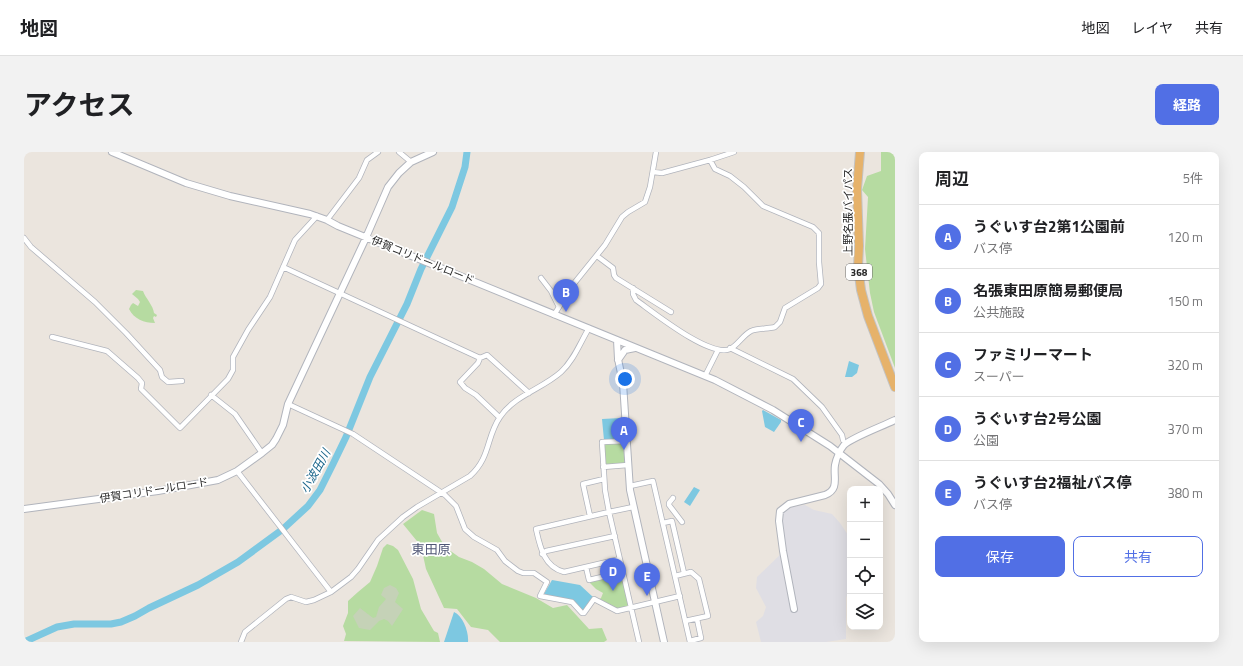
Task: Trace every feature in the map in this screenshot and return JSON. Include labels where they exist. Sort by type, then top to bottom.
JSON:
[{"type":"highway","name":"上野名張バイパス","points":[[860,152],[857,189],[859,246],[858,268],[861,290],[868,316],[895,387]]},
{"type":"street","points":[[112,152],[186,183],[230,196],[317,216],[365,237],[388,187],[399,173],[412,162],[433,152]]},
{"type":"street","points":[[327,220],[359,178],[368,160],[378,152]]},
{"type":"street","points":[[399,152],[412,162]]},
{"type":"street","points":[[554,315],[576,280],[597,256],[624,214],[645,202],[648,196],[656,152]]},
{"type":"street","points":[[653,172],[662,173],[734,152]]},
{"type":"street","points":[[633,288],[633,294],[636,300],[690,338],[718,350],[730,348],[751,332],[776,328],[785,308],[818,288],[821,284],[818,249],[819,233],[813,227],[763,206],[744,187],[730,176],[715,169],[710,160]]},
{"type":"street","points":[[52,336],[108,351],[138,378],[142,383],[142,389],[180,428],[228,379],[233,370],[233,357],[248,330],[268,302],[295,240],[317,216]]},
{"type":"street","name":"伊賀コリドールロード","points":[[24,509],[197,485],[218,480],[262,454],[276,439],[283,425],[288,404],[365,237],[705,376],[773,410],[830,446],[879,484],[895,505]]},
{"type":"street","points":[[24,238],[31,247],[95,302],[126,333],[160,370],[162,377],[168,382],[182,381]]},
{"type":"street","points":[[597,256],[613,268],[616,278],[671,312]]},
{"type":"street","points":[[283,267],[480,358]]},
{"type":"street","points":[[541,278],[551,291],[559,307]]},
{"type":"street","points":[[241,642],[245,632],[286,599],[291,597],[306,602],[331,592],[354,573],[371,548],[392,526],[417,507],[463,482],[477,469],[488,450],[492,433],[499,417],[510,405],[557,375],[567,366],[589,328]]},
{"type":"street","points":[[617,340],[618,362],[623,384],[628,465],[633,507],[664,642]]},
{"type":"street","points":[[618,362],[625,350],[637,348]]},
{"type":"street","points":[[730,348],[793,379],[822,407],[842,435],[843,440]]},
{"type":"street","points":[[705,376],[718,350]]},
{"type":"street","points":[[499,417],[460,382],[478,363],[480,358],[486,355],[529,393]]},
{"type":"street","points":[[211,395],[235,414],[262,454]]},
{"type":"street","points":[[288,404],[353,434],[441,493],[456,506],[464,527],[474,537],[497,550],[505,561],[518,571],[522,573],[534,573],[547,582],[540,596],[572,602],[582,613],[584,613],[594,599],[617,611],[680,596]]},
{"type":"street","points":[[794,609],[783,550],[779,517],[780,511],[789,504],[826,495],[831,492],[835,484],[835,466],[844,446],[850,441],[895,420]]},
{"type":"street","points":[[627,441],[602,442],[603,467],[609,512],[638,642]]},
{"type":"street","points":[[603,467],[628,465]]},
{"type":"street","points":[[237,470],[331,592]]},
{"type":"street","points":[[590,516],[583,484],[604,479]]},
{"type":"street","points":[[630,486],[653,481],[690,642],[701,638],[696,619]]},
{"type":"street","points":[[662,523],[681,521],[669,505],[673,498]]},
{"type":"street","points":[[620,559],[564,572],[556,570],[542,554],[536,529],[633,507]]},
{"type":"street","points":[[672,521],[684,573]]},
{"type":"street","points":[[542,554],[546,551],[614,536]]},
{"type":"street","points":[[586,567],[589,580],[623,572]]},
{"type":"street","points":[[675,576],[691,572],[699,579],[708,616],[685,621]]},
{"type":"shaded area","points":[[805,505],[814,510],[832,514],[847,534],[846,639],[826,642],[761,642],[756,622],[763,616],[766,607],[756,588],[757,577],[784,551],[780,519],[785,510],[792,507]]},
{"type":"green space","points":[[881,152],[895,152],[895,368],[874,312],[870,293],[865,249],[868,197],[862,190],[867,176],[881,171]]},
{"type":"green space","points":[[136,290],[143,291],[154,313],[157,315],[153,318],[155,323],[140,320],[129,309],[133,303],[138,306],[140,302],[132,294]]},
{"type":"green space","points":[[622,443],[625,463],[605,464],[604,447],[606,444]]},
{"type":"green space","points":[[422,510],[434,514],[437,533],[445,547],[459,557],[484,569],[502,584],[536,598],[553,608],[567,605],[589,629],[602,628],[607,640],[604,642],[500,642],[488,630],[471,627],[457,609],[444,608],[426,569],[421,546],[403,524]]},
{"type":"green space","points":[[387,544],[398,550],[413,579],[421,609],[434,631],[438,633],[440,642],[344,641],[346,634],[343,626],[348,613],[348,601],[370,582],[383,548]]},
{"type":"green space","points":[[619,574],[622,575],[628,604],[627,607],[617,609],[598,600],[601,598],[603,593],[596,589],[588,581]]},
{"type":"green space","points":[[390,585],[396,588],[399,593],[395,602],[403,609],[392,626],[384,619],[379,621],[370,630],[359,628],[353,616],[360,608],[373,618],[376,617],[379,607],[386,599],[381,595],[384,588]]},
{"type":"water","points":[[849,361],[859,365],[857,373],[852,377],[845,377]]},
{"type":"water","points":[[763,410],[781,420],[774,432],[765,427]]},
{"type":"water","points":[[621,418],[622,438],[604,440],[602,419]]},
{"type":"water","points":[[694,487],[700,490],[690,506],[684,502]]},
{"type":"water","points":[[552,580],[580,585],[593,597],[585,609],[582,610],[573,600],[545,595],[544,594]]},
{"type":"water","points":[[454,612],[460,617],[465,625],[468,634],[468,642],[444,642]]},
{"type":"waterway","name":"小波田川","points":[[24,642],[57,627],[74,624],[111,624],[121,622],[135,616],[198,585],[238,562],[283,529],[308,506],[320,490],[333,464],[346,437],[370,377],[407,304],[421,269],[452,207],[465,167],[467,152]]},
{"type":"place","name":"名張東田原簡易郵便局","points":[[566,312]]},
{"type":"place","name":"ファミリーマート","points":[[801,442]]},
{"type":"place","name":"うぐいす台2第1公園前","points":[[624,450]]},
{"type":"place","name":"うぐいす台2号公園","points":[[613,591]]},
{"type":"place","name":"うぐいす台2福祉バス停","points":[[647,596]]},
{"type":"district","name":"東田原","points":[[431,549]]}]
